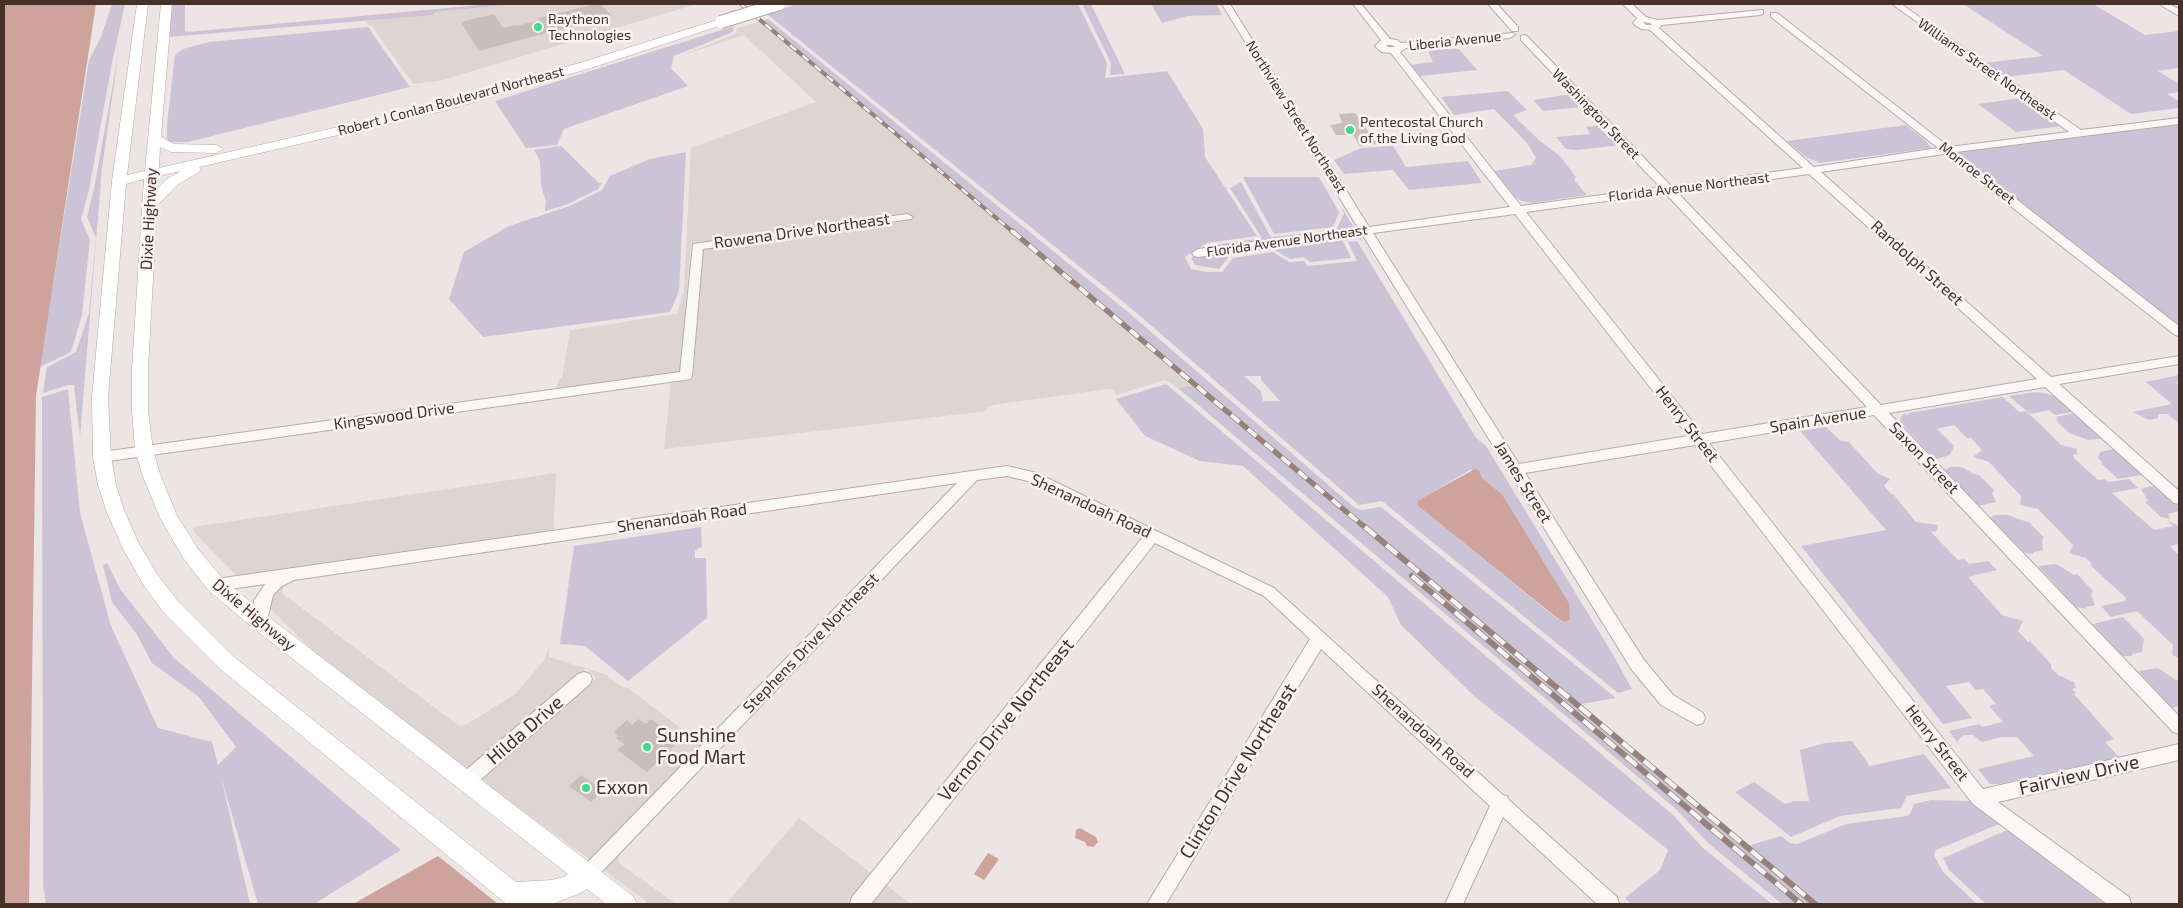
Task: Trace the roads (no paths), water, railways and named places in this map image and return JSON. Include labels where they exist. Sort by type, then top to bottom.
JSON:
[{"type":"main road","name":"Dixie Highway","points":[[142,4],[120,175],[100,397],[102,457],[107,485],[115,510],[130,544],[150,579],[165,600],[197,635],[226,662],[519,899]]},
{"type":"main road","name":"Dixie Highway","points":[[166,4],[151,168],[140,369],[140,410],[144,450],[151,474],[169,518],[191,554],[216,585],[259,621],[465,782],[625,904]]},
{"type":"main road","name":"Robert J Conlan Boulevard Northeast","points":[[120,175],[442,107],[590,64],[717,19],[751,4]]},
{"type":"main road","name":"Robert J Conlan Boulevard Northeast","points":[[717,19],[778,4]]},
{"type":"main road","points":[[154,139],[171,148],[219,153]]},
{"type":"main road","points":[[149,206],[172,182],[219,153]]},
{"type":"main road","points":[[519,899],[570,886],[587,875]]},
{"type":"street","name":"Northview Street Northeast","points":[[1226,4],[1365,230]]},
{"type":"street","name":"Henry Street","points":[[1357,4],[1394,47],[1979,798],[2122,904]]},
{"type":"street","points":[[1492,4],[1513,32],[1525,30],[1529,34],[1529,36],[1524,38]]},
{"type":"street","name":"Randolph Street","points":[[1627,4],[1643,19],[1639,20],[1639,24],[1655,25],[1813,170],[2179,499]]},
{"type":"street","name":"Williams Street Northeast","points":[[1896,4],[2078,133]]},
{"type":"street","points":[[2164,4],[2179,13]]},
{"type":"street","points":[[1655,25],[1762,7]]},
{"type":"street","name":"Monroe Street","points":[[1762,7],[1778,10],[1778,14],[1774,15],[2179,332]]},
{"type":"street","name":"Liberia Avenue","points":[[1394,47],[1513,32]]},
{"type":"street","name":"Washington Street","points":[[1524,38],[1668,190]]},
{"type":"street","name":"Florida Avenue Northeast","points":[[1198,253],[1518,208],[1668,190],[1947,150],[2179,121]]},
{"type":"street","name":"Saxon Street","points":[[1668,190],[2179,727]]},
{"type":"street","name":"Rowena Drive Northeast","points":[[686,376],[697,246],[907,217]]},
{"type":"street","name":"James Street","points":[[1365,230],[1638,665],[1667,700],[1697,718]]},
{"type":"street","name":"Spain Avenue","points":[[1515,470],[2179,360]]},
{"type":"street","name":"Kingswood Drive","points":[[102,457],[686,376]]},
{"type":"street","name":"Shenandoah Road","points":[[216,585],[1007,471],[1032,477],[1269,592],[1501,802],[1610,904]]},
{"type":"street","name":"Stephens Drive Northeast","points":[[587,875],[973,476]]},
{"type":"street","name":"Vernon Drive Northeast","points":[[859,904],[1153,535]]},
{"type":"street","name":"Shenandoah Road","points":[[259,621],[262,601],[267,592],[277,582],[296,574]]},
{"type":"street","name":"Clinton Drive Northeast","points":[[1156,904],[1320,637]]},
{"type":"street","name":"Hilda Drive","points":[[465,782],[584,679]]},
{"type":"street","name":"Fairview Drive","points":[[1979,798],[2179,752]]},
{"type":"street","points":[[1454,904],[1501,802]]},
{"type":"railway","points":[[741,4],[1013,232]]},
{"type":"railway","points":[[1012,231],[1367,529]]},
{"type":"railway","points":[[1365,527],[1815,904]]},
{"type":"railway","points":[[1412,576],[1801,904]]},
{"type":"place","name":"Raytheon Technologies","points":[[538,27]]},
{"type":"place","name":"Pentecostal Church of the Living God","points":[[1350,130]]},
{"type":"place","name":"Sunshine Food Mart","points":[[647,747]]},
{"type":"place","name":"Exxon","points":[[586,788]]}]
